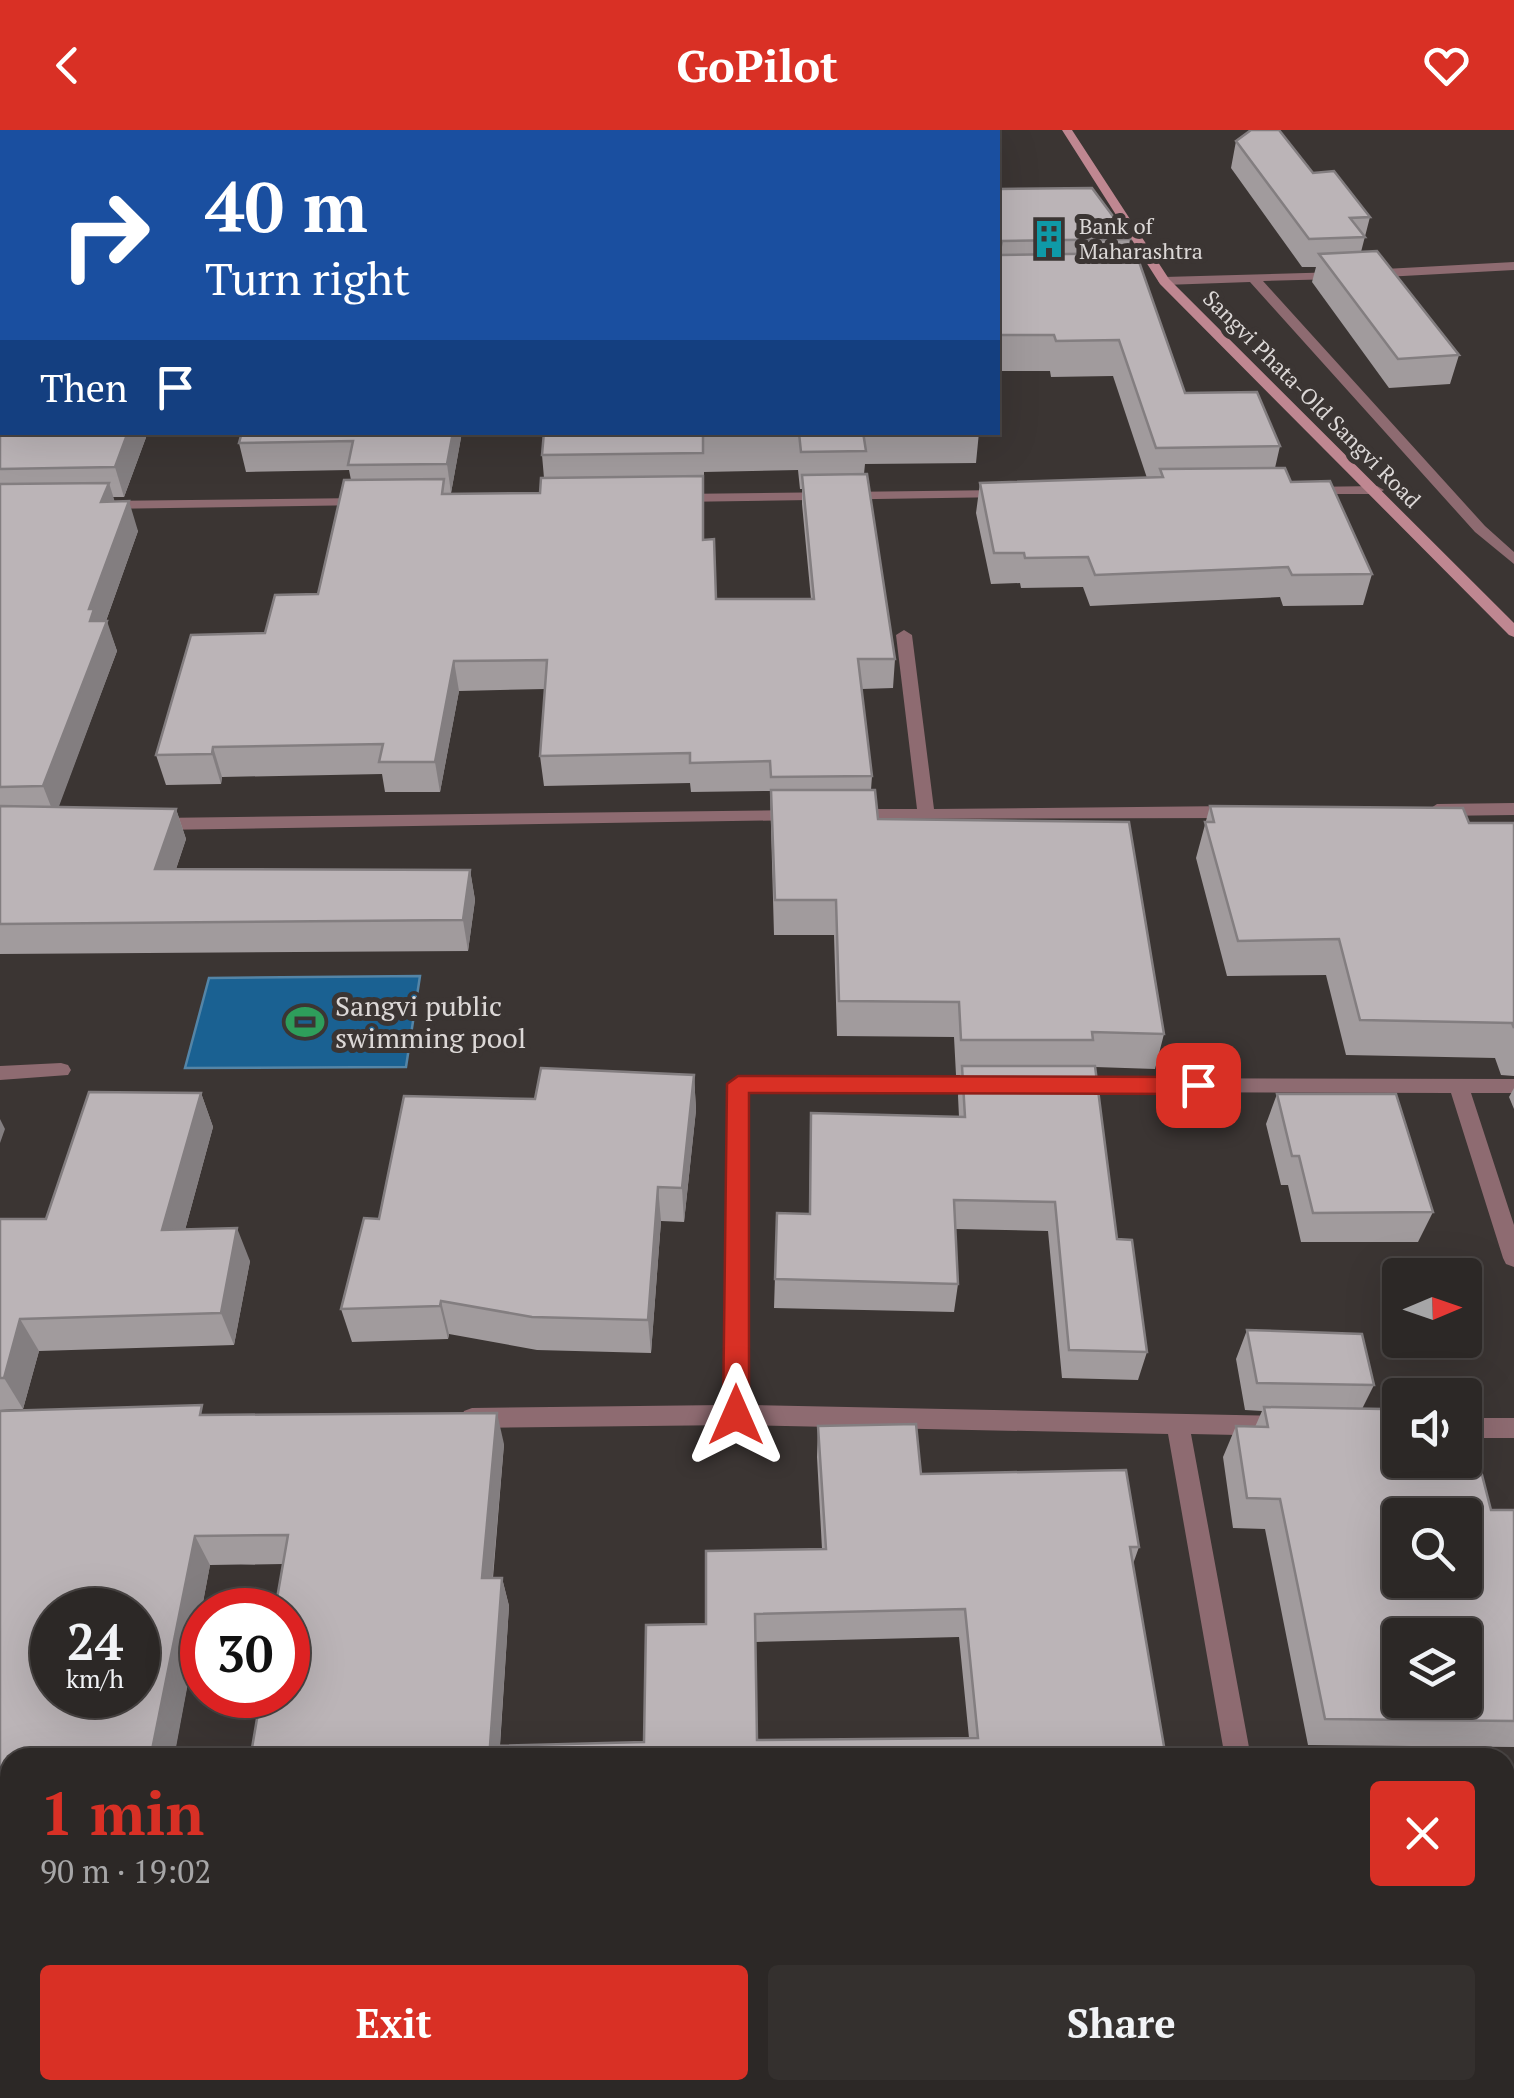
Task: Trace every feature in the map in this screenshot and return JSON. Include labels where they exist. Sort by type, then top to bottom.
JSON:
[{"type":"main road","name":"Sangvi Phata-Old Sangvi Road","points":[[1067,130],[1164,281],[1377,490],[1514,632]]},
{"type":"street","points":[[1164,281],[1514,266]]},
{"type":"street","points":[[1254,278],[1480,528],[1514,560]]},
{"type":"street","points":[[1297,491],[1377,490]]},
{"type":"street","points":[[658,498],[1018,494]]},
{"type":"street","points":[[80,505],[379,502]]},
{"type":"street","points":[[904,635],[926,814]]},
{"type":"street","points":[[1416,810],[1514,810]]},
{"type":"street","points":[[136,824],[1259,812]]},
{"type":"street","points":[[0,1073],[61,1070]]},
{"type":"street","points":[[736,1415],[738,1084],[1015,1085]]},
{"type":"street","points":[[1054,1085],[1514,1086]]},
{"type":"street","points":[[1459,1086],[1514,1258]]},
{"type":"street","points":[[458,1418],[736,1415],[1308,1426]]},
{"type":"street","points":[[1178,1425],[1236,1748]]},
{"type":"street","points":[[1344,1427],[1382,1427]]},
{"type":"street","points":[[1482,1428],[1514,1428]]},
{"type":"water","name":"Sangvi public swimming pool","points":[[420,976],[406,1067],[185,1068],[209,978]]},
{"type":"building","points":[[1251,130],[1279,130],[1313,173],[1334,171],[1370,217],[1350,218],[1365,237],[1309,239],[1236,141]]},
{"type":"building","points":[[1092,188],[1130,239],[1002,241],[1000,250],[1000,189]]},
{"type":"building","points":[[1377,251],[1459,355],[1398,359],[1319,254]]},
{"type":"building","points":[[1136,253],[1185,393],[1257,392],[1280,446],[1156,448],[1119,340],[1056,341],[1054,335],[1000,335],[1000,255]]},
{"type":"building","points":[[0,435],[127,435],[115,467],[0,469]]},
{"type":"building","points":[[241,435],[452,435],[447,464],[348,465],[353,441],[239,443]]},
{"type":"building","points":[[544,435],[703,435],[703,453],[542,455]]},
{"type":"building","points":[[799,435],[863,435],[866,451],[801,452]]},
{"type":"building","points":[[1285,468],[1291,482],[1330,481],[1372,574],[1292,575],[1288,567],[1095,575],[1088,557],[1025,558],[1024,553],[994,553],[980,483],[1163,477],[1160,469]]},
{"type":"building","points":[[867,474],[895,659],[858,659],[872,776],[771,777],[770,761],[690,763],[690,753],[540,756],[547,660],[454,661],[435,762],[379,762],[383,744],[213,747],[212,754],[156,755],[191,635],[265,633],[275,595],[318,594],[344,480],[444,479],[442,494],[540,493],[541,478],[703,476],[703,540],[714,539],[716,599],[814,599],[802,475]]},
{"type":"building","points":[[109,483],[101,502],[129,501],[89,609],[94,609],[90,621],[107,621],[43,786],[0,787],[0,484]]},
{"type":"building","points":[[771,790],[875,790],[878,819],[1129,822],[1164,1034],[1092,1032],[1093,1040],[961,1040],[959,1002],[839,1001],[836,900],[775,900]]},
{"type":"building","points":[[0,806],[176,809],[155,869],[470,870],[463,920],[0,924]]},
{"type":"building","points":[[1210,806],[1463,808],[1469,823],[1514,823],[1514,1028],[1512,1023],[1360,1020],[1339,939],[1238,941],[1205,822],[1214,822]]},
{"type":"building","points":[[962,1066],[1095,1066],[1117,1239],[1132,1240],[1147,1352],[1069,1350],[1055,1202],[954,1200],[958,1284],[775,1279],[777,1213],[810,1214],[811,1113],[965,1117]]},
{"type":"building","points":[[541,1068],[694,1075],[682,1188],[658,1187],[648,1320],[532,1317],[441,1301],[440,1306],[341,1309],[364,1218],[379,1219],[404,1096],[535,1099]]},
{"type":"building","points":[[89,1092],[201,1093],[162,1230],[237,1228],[221,1313],[20,1319],[4,1378],[0,1378],[0,1219],[46,1219]]},
{"type":"building","points":[[1277,1094],[1396,1094],[1433,1212],[1313,1213],[1299,1156],[1292,1156]]},
{"type":"building","points":[[1247,1330],[1362,1334],[1374,1385],[1257,1383]]},
{"type":"building","points":[[202,1405],[200,1415],[497,1413],[482,1578],[502,1578],[490,1746],[644,1742],[646,1625],[706,1624],[706,1551],[826,1549],[818,1426],[916,1424],[921,1474],[1126,1470],[1139,1547],[1130,1547],[1164,1748],[252,1748],[257,1718],[310,1718],[310,1588],[279,1588],[288,1535],[195,1536],[185,1588],[180,1588],[180,1611],[160,1710],[160,1588],[30,1588],[30,1718],[158,1718],[152,1748],[0,1748],[0,1411]],"holes":[[[965,1609],[978,1738],[757,1740],[755,1614]]]},
{"type":"building","points":[[1264,1407],[1382,1409],[1382,1478],[1482,1478],[1482,1475],[1491,1510],[1514,1510],[1514,1721],[1325,1719],[1280,1499],[1247,1498],[1236,1426],[1268,1427]]},
{"type":"place","name":"Bank of Maharashtra","points":[[1049,239]]},
{"type":"place","name":"Sangvi public swimming pool","points":[[305,1022]]},
{"type":"route","points":[[736,1415],[738,1084],[1198,1085]]}]
